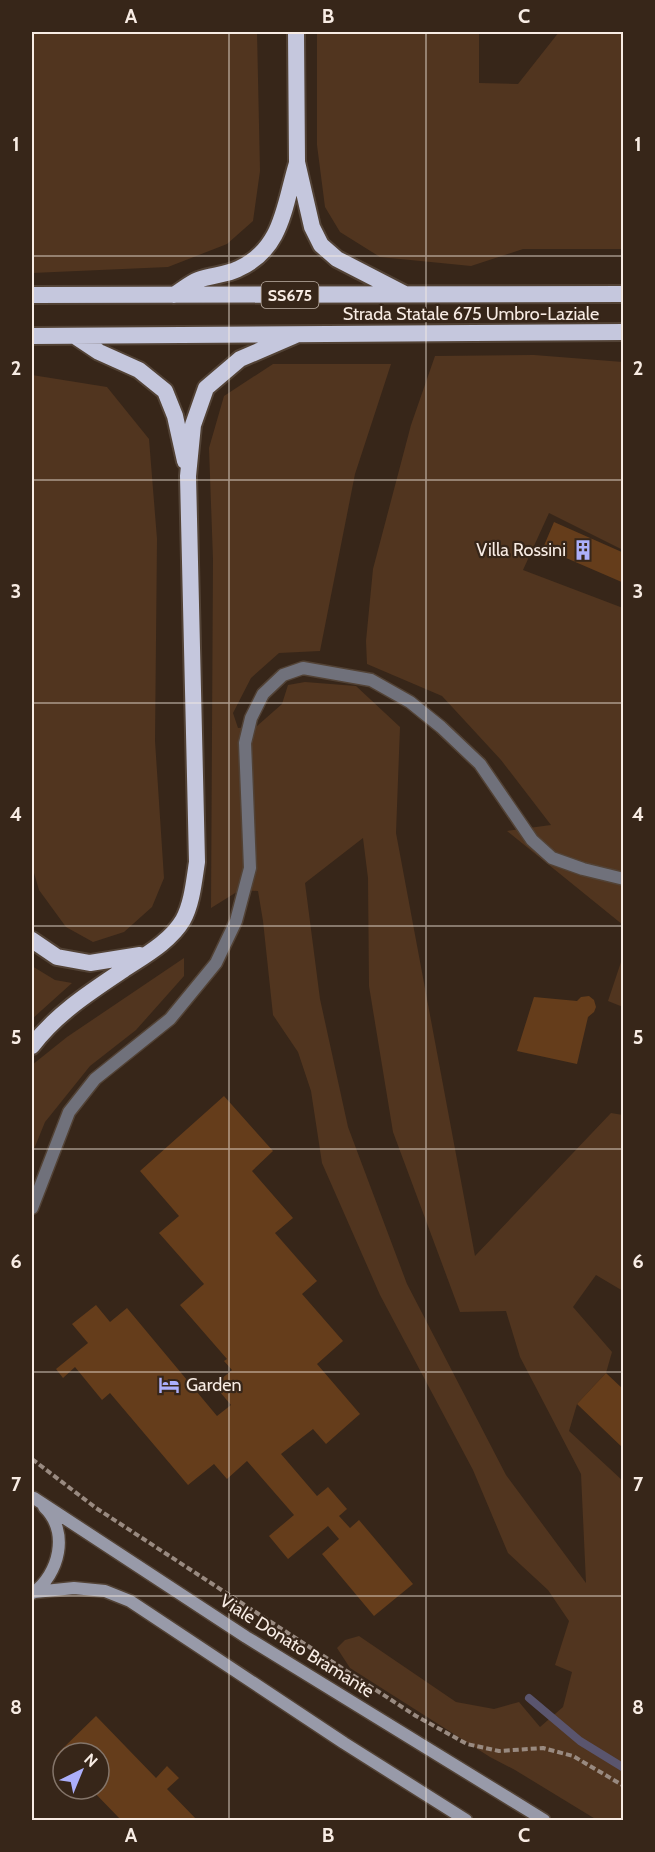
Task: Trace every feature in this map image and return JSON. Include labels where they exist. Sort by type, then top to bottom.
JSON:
[{"type":"highway","points":[[296,32],[297,162],[312,227],[321,245],[337,259],[406,295]]},
{"type":"highway","points":[[173,295],[197,280],[238,269],[259,256],[273,240],[282,219],[297,162]]},
{"type":"highway","name":"Strada Statale 675 Umbro-Laziale","points":[[32,295],[624,294]]},
{"type":"highway","name":"Strada Statale 675 Umbro-Laziale","points":[[32,336],[624,332]]},
{"type":"highway","points":[[32,1046],[39,1036],[78,1000],[166,940],[183,920],[197,862],[188,476],[193,425],[206,388],[240,359],[296,335]]},
{"type":"highway","points":[[75,336],[99,352],[139,370],[165,391],[175,416],[188,476]]},
{"type":"highway","points":[[32,940],[57,957],[90,963],[147,954]]},
{"type":"main road","name":"Viale Donato Bramante","points":[[33,1497],[52,1518],[56,1526],[59,1545],[57,1563],[48,1579],[33,1593]]},
{"type":"main road","name":"Viale Donato Bramante","points":[[33,1497],[246,1637],[543,1821]]},
{"type":"main road","name":"Viale Donato Bramante","points":[[33,1593],[74,1588],[105,1591],[130,1601],[466,1821]]},
{"type":"street","points":[[32,1208],[69,1112],[95,1078],[170,1019],[216,963],[236,921],[250,868],[245,743],[251,718],[262,694],[283,675],[303,668],[372,680],[410,702],[441,727],[480,764],[532,840],[552,858],[583,869],[624,879]]},
{"type":"path","points":[[32,1459],[96,1508],[406,1709],[467,1744],[499,1751],[543,1748],[573,1756],[624,1786]]},
{"type":"shaded area","points":[[32,32],[257,32],[260,171],[253,221],[227,244],[168,267],[32,273]]},
{"type":"shaded area","points":[[317,32],[479,32],[479,83],[518,84],[559,32],[623,32],[623,249],[523,249],[471,266],[380,257],[340,232],[325,207],[317,145]]},
{"type":"shaded area","points":[[534,355],[623,362],[623,550],[549,513],[523,570],[623,608],[623,925],[507,831],[551,825],[501,760],[442,696],[367,664],[366,641],[373,569],[411,425],[435,356]]},
{"type":"shaded area","points":[[273,364],[391,364],[355,474],[320,651],[279,653],[251,678],[233,713],[238,728],[257,726],[282,704],[288,685],[305,682],[356,686],[400,727],[396,833],[475,1256],[611,1113],[623,1115],[623,1291],[596,1275],[573,1307],[612,1352],[606,1373],[577,1404],[569,1431],[623,1481],[623,1820],[597,1820],[490,1757],[350,1668],[337,1648],[345,1640],[359,1636],[456,1702],[494,1709],[519,1702],[540,1727],[563,1707],[572,1672],[555,1665],[569,1621],[548,1590],[508,1553],[473,1470],[380,1295],[322,1163],[311,1091],[298,1052],[273,1015],[258,891],[240,890],[211,908],[213,559],[209,448],[224,396]],"holes":[[[363,838],[368,878],[369,986],[393,1132],[460,1312],[506,1311],[520,1357],[581,1474],[586,1583],[506,1475],[407,1284],[348,1127],[320,999],[305,883]]]},
{"type":"shaded area","points":[[32,375],[107,387],[149,439],[157,539],[155,741],[164,878],[152,907],[124,932],[93,942],[66,927],[39,890],[32,866]]},
{"type":"shaded area","points":[[623,956],[623,1007],[608,1001]]},
{"type":"shaded area","points":[[184,958],[184,976],[136,1030],[90,1066],[45,1122],[32,1154],[32,1065],[67,1037]]},
{"type":"shaded area","points":[[32,966],[55,980],[72,983],[32,1019]]},
{"type":"building","name":"Villa Rossini","points":[[554,522],[624,553],[624,583],[543,548]]},
{"type":"building","points":[[589,996],[594,1000],[596,1007],[588,1017],[577,1064],[517,1051],[534,997],[577,1001],[581,997]]},
{"type":"building","points":[[224,1096],[273,1151],[252,1171],[293,1218],[275,1233],[317,1281],[302,1294],[343,1341],[317,1364],[360,1414],[326,1444],[313,1429],[281,1454],[317,1496],[328,1487],[347,1509],[339,1516],[350,1528],[359,1520],[413,1584],[374,1616],[322,1554],[339,1539],[328,1526],[288,1559],[269,1536],[294,1515],[247,1461],[227,1479],[214,1464],[188,1485],[110,1393],[102,1400],[75,1367],[63,1378],[56,1369],[88,1343],[72,1324],[96,1305],[110,1322],[127,1308],[217,1416],[231,1405],[214,1385],[232,1370],[224,1361],[227,1359],[180,1305],[204,1284],[159,1233],[179,1216],[140,1171]]},
{"type":"building","points":[[606,1373],[624,1390],[624,1449],[577,1404]]},
{"type":"building","points":[[96,1716],[156,1778],[167,1766],[179,1778],[167,1789],[197,1820],[121,1820],[103,1801],[111,1801],[111,1741],[70,1741]]},
{"type":"waterway","points":[[529,1698],[580,1741],[624,1768]]},
{"type":"place","name":"Villa Rossini","points":[[583,550]]},
{"type":"place","name":"Garden","points":[[169,1385]]}]
